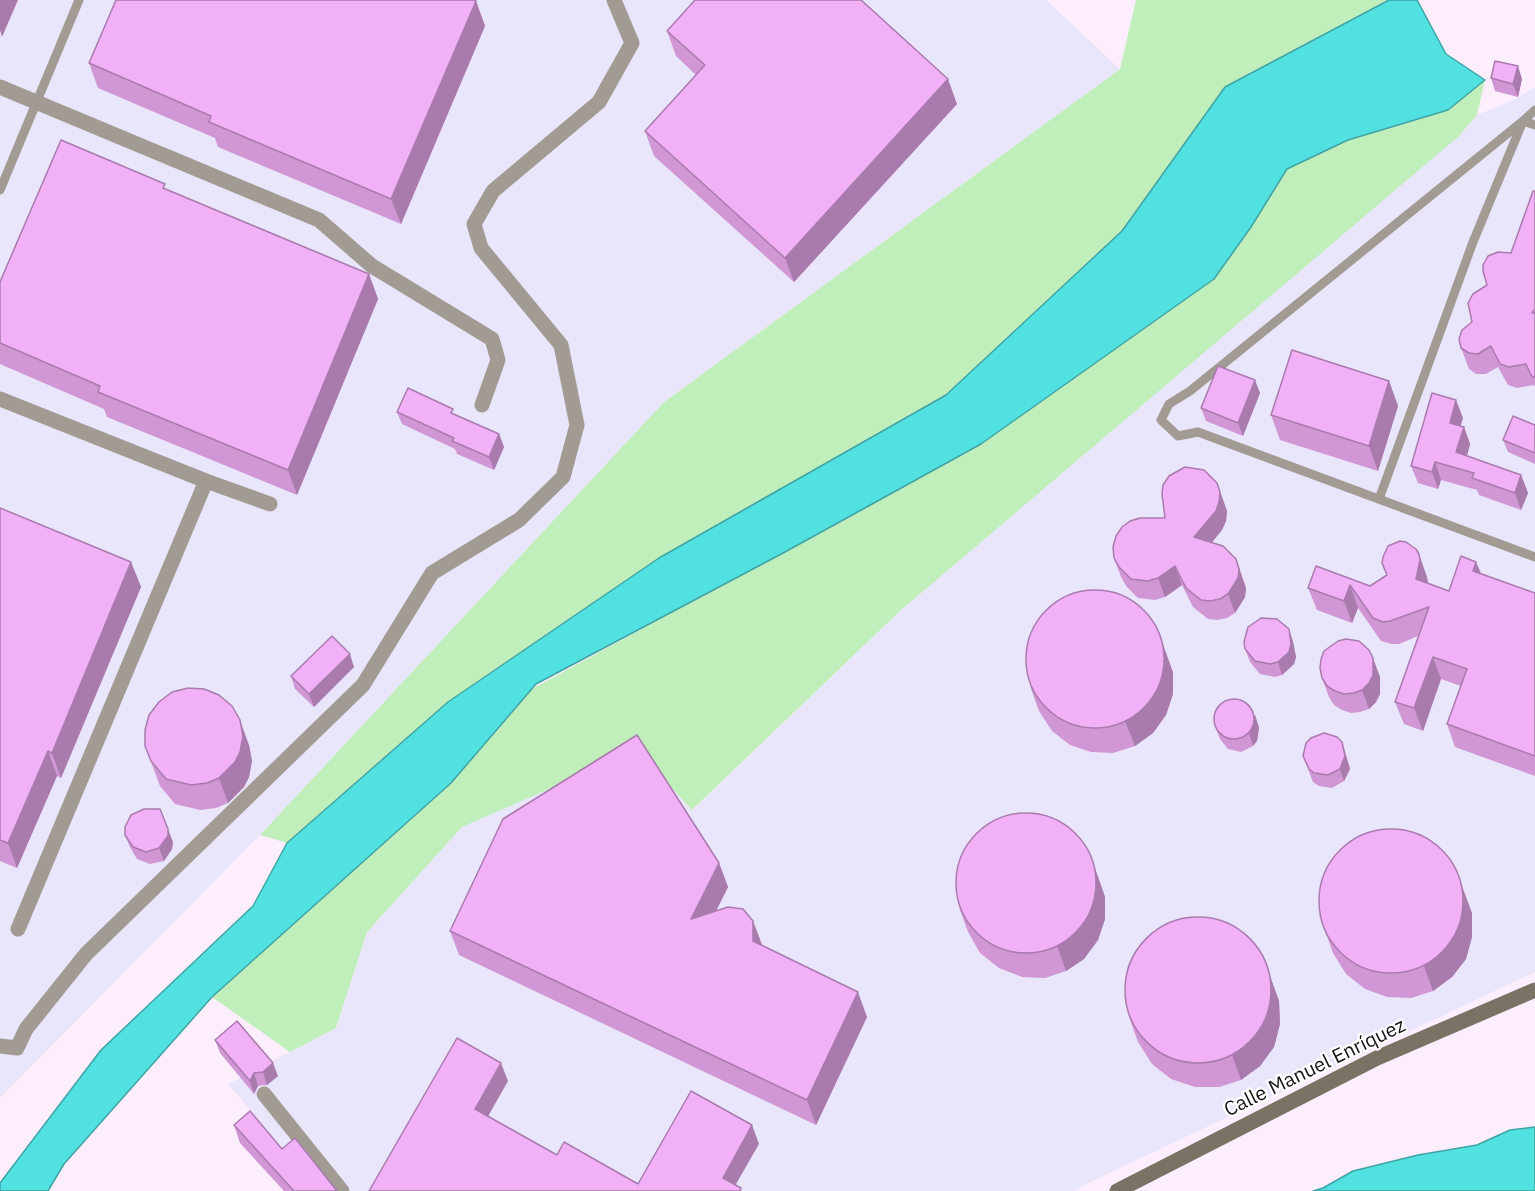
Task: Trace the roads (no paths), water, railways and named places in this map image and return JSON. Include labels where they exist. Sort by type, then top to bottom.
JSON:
[{"type":"street","points":[[0,1046],[17,1048],[26,1029],[86,954],[363,685],[432,573],[519,519],[563,477],[578,425],[561,345],[481,248],[474,224],[493,191],[599,102],[632,43],[614,0]]},
{"type":"street","points":[[0,87],[318,220],[372,266],[492,339],[498,360],[482,405]]},
{"type":"street","points":[[0,399],[270,504]]},
{"type":"street","points":[[18,929],[206,481]]},
{"type":"street","name":"Calle Manuel Enríquez","points":[[1117,1191],[1377,1058],[1535,990]]},
{"type":"street","points":[[264,1094],[342,1191]]},
{"type":"lane","points":[[0,190],[79,0]]},
{"type":"lane","points":[[1535,110],[1190,391],[1169,404],[1161,420],[1178,436],[1198,432],[1535,557]]},
{"type":"lane","points":[[1523,121],[1535,125]]},
{"type":"lane","points":[[1379,499],[1473,242],[1523,121]]},
{"type":"water","points":[[1389,0],[1417,0],[1446,54],[1485,80],[1448,110],[1348,140],[1287,169],[1251,227],[1214,279],[981,444],[785,552],[536,684],[451,783],[212,997],[64,1164],[48,1191],[0,1191],[0,1183],[101,1050],[253,906],[287,843],[448,702],[659,558],[946,395],[1122,231],[1225,87]]},
{"type":"water","points":[[1535,1127],[1535,1191],[1313,1191],[1353,1171],[1418,1155],[1477,1145],[1510,1130]]}]
